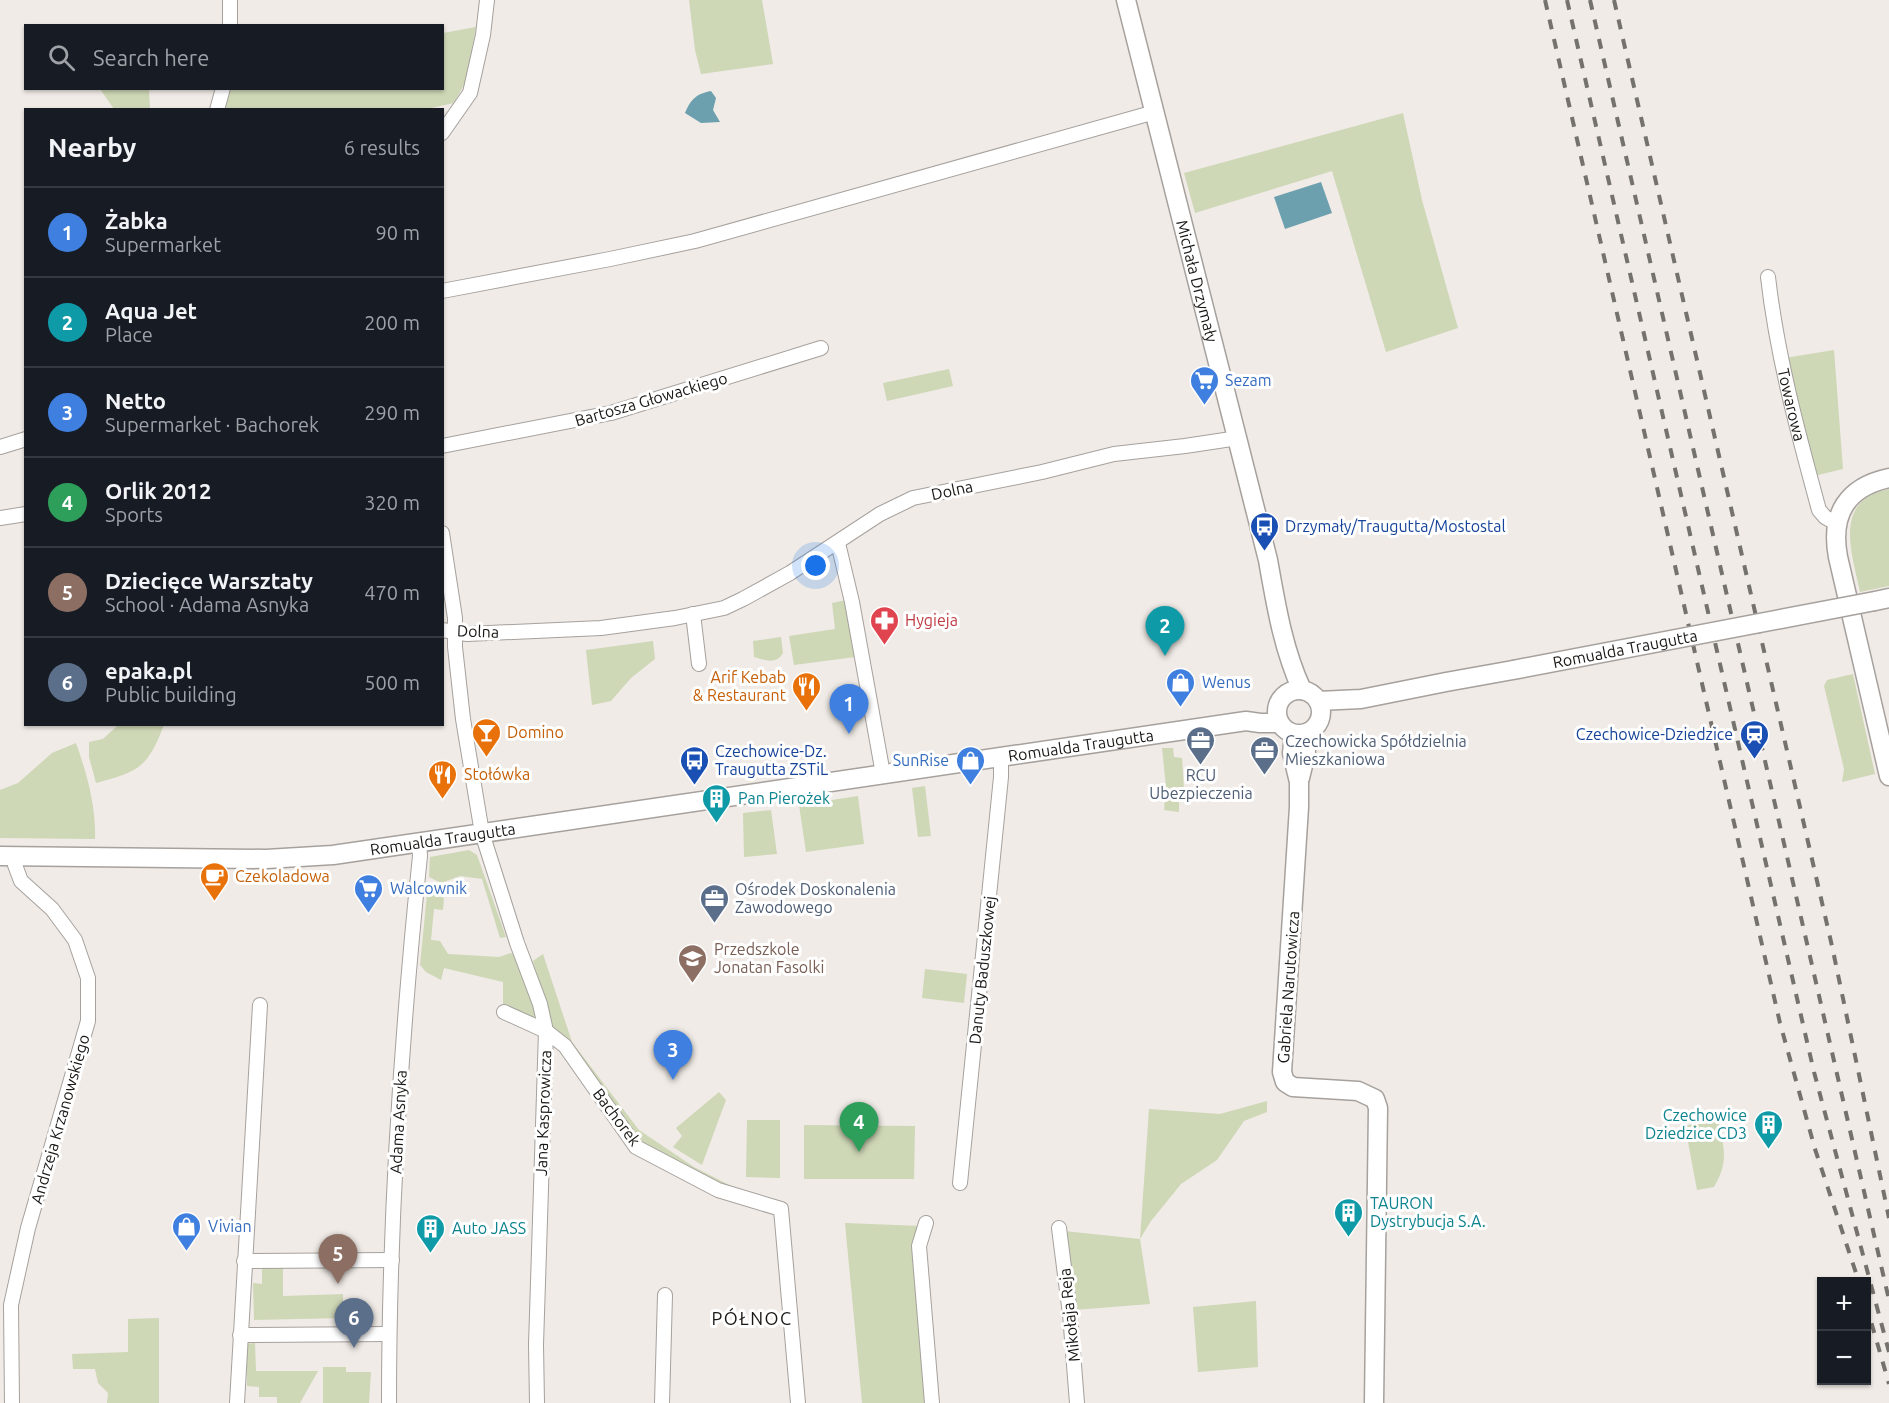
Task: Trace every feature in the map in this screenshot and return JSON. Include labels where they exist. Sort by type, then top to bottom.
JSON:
[{"type":"street","points":[[230,0],[230,24]]},
{"type":"street","points":[[444,130],[470,93],[483,35],[487,0]]},
{"type":"street","name":"Michała Drzymały","points":[[1126,0],[1268,561],[1281,632],[1286,703]]},
{"type":"street","points":[[218,108],[222,90]]},
{"type":"street","points":[[444,291],[695,241],[1155,112]]},
{"type":"street","name":"Towarowa","points":[[1768,277],[1773,316],[1794,423],[1819,510],[1825,517],[1837,524]]},
{"type":"street","name":"Bartosza Głowackiego","points":[[444,446],[611,413],[821,348]]},
{"type":"street","name":"Dolna","points":[[449,631],[467,634],[601,628],[724,608],[838,543],[880,514],[913,498],[1042,472],[1114,454],[1238,438]]},
{"type":"street","points":[[0,447],[24,440]]},
{"type":"street","points":[[1889,478],[1869,483],[1853,494],[1843,507],[1837,524],[1836,548],[1889,776]]},
{"type":"street","points":[[0,518],[24,514]]},
{"type":"street","points":[[838,543],[852,602],[883,774]]},
{"type":"street","name":"Jana Kasprowicza","points":[[444,561],[449,631],[454,647],[463,719],[482,833],[517,943],[540,1004],[546,1031],[536,1345],[537,1403]]},
{"type":"street","name":"Romualda Traugutta","points":[[1319,708],[1882,599]]},
{"type":"street","points":[[693,614],[699,664]]},
{"type":"street","points":[[1308,692],[1319,708],[1316,727],[1300,734],[1282,728],[1286,703],[1308,692]]},
{"type":"street","name":"Romualda Traugutta","points":[[7,856],[266,859],[333,855],[1246,721],[1260,723],[1286,703]]},
{"type":"street","name":"Gabriela Narutowicza","points":[[1300,734],[1292,753],[1299,782],[1299,807],[1282,1072],[1285,1082],[1293,1087],[1358,1091],[1376,1099],[1378,1108],[1374,1403]]},
{"type":"street","name":"Danuty Baduszkowej","points":[[960,1182],[1001,777],[1001,757]]},
{"type":"street","name":"Adama Asnyka","points":[[390,1403],[389,1334],[400,1094],[420,856],[419,842]]},
{"type":"street","name":"Andrzeja Krzanowskiego","points":[[7,856],[15,865],[21,881],[52,909],[75,940],[88,978],[88,1021],[28,1228],[11,1305],[12,1403]]},
{"type":"street","points":[[237,1403],[260,1005]]},
{"type":"street","name":"Bachorek","points":[[504,1012],[546,1031],[565,1046],[636,1147],[718,1190],[781,1209],[798,1403]]},
{"type":"street","points":[[926,1222],[919,1246],[932,1403]]},
{"type":"street","name":"Mikołaja Reja","points":[[1059,1228],[1070,1314],[1077,1403]]},
{"type":"street","points":[[244,1261],[392,1260]]},
{"type":"street","points":[[663,1403],[665,1295]]},
{"type":"street","points":[[240,1335],[389,1334]]},
{"type":"green space","points":[[689,0],[762,0],[773,64],[701,74],[695,50]]},
{"type":"green space","points":[[476,27],[466,81],[454,103],[431,108],[222,108],[227,90],[444,90],[444,33]]},
{"type":"green space","points":[[101,90],[149,90],[150,108],[113,108]]},
{"type":"green space","points":[[1403,113],[1422,200],[1458,328],[1386,352],[1332,171],[1195,213],[1184,173]]},
{"type":"green space","points":[[1834,350],[1843,469],[1814,476],[1785,358]]},
{"type":"green space","points":[[949,369],[953,386],[887,401],[883,383]]},
{"type":"green space","points":[[1889,489],[1889,586],[1860,592],[1851,545],[1850,530],[1853,516],[1859,504],[1871,495]]},
{"type":"green space","points":[[846,600],[855,657],[794,665],[789,636],[835,629],[832,603]]},
{"type":"green space","points":[[781,637],[783,653],[780,657],[770,661],[754,657],[753,641]]},
{"type":"green space","points":[[653,641],[655,659],[631,678],[611,701],[592,705],[586,650]]},
{"type":"green space","points":[[1853,674],[1875,774],[1842,782],[1844,769],[1824,686],[1827,680]]},
{"type":"green space","points":[[117,726],[164,726],[152,751],[140,766],[123,775],[96,783],[89,757],[89,742],[103,739]]},
{"type":"green space","points":[[76,743],[90,790],[95,839],[0,838],[0,790],[18,783],[52,753]]},
{"type":"green space","points":[[1162,748],[1173,748],[1174,757],[1182,758],[1184,788],[1179,802],[1179,812],[1164,810],[1166,787]]},
{"type":"green space","points":[[925,786],[931,836],[918,837],[912,788]]},
{"type":"green space","points":[[858,796],[864,844],[806,852],[799,805]]},
{"type":"green space","points":[[771,810],[777,854],[744,857],[743,813]]},
{"type":"green space","points":[[469,850],[477,855],[506,937],[500,938],[482,879],[460,876],[441,883],[429,877],[430,857]]},
{"type":"green space","points":[[427,894],[444,898],[443,910],[434,909],[431,940],[440,941],[448,954],[499,957],[511,953],[517,956],[538,1016],[530,1018],[503,1006],[503,982],[444,968],[441,980],[426,972],[420,965]]},
{"type":"green space","points":[[543,954],[572,1042],[639,1130],[694,1167],[745,1193],[707,1178],[650,1150],[621,1119],[554,1032],[533,961]]},
{"type":"green space","points":[[925,969],[967,974],[964,1003],[922,998]]},
{"type":"green space","points":[[719,1092],[726,1100],[702,1165],[673,1147],[682,1136],[676,1128]]},
{"type":"green space","points":[[1267,1101],[1267,1112],[1244,1121],[1217,1160],[1181,1184],[1151,1221],[1140,1239],[1149,1109],[1220,1114]]},
{"type":"green space","points":[[1718,1118],[1724,1153],[1722,1169],[1714,1187],[1697,1190],[1685,1126]]},
{"type":"green space","points":[[747,1120],[780,1120],[780,1178],[746,1177]]},
{"type":"green space","points":[[804,1125],[915,1126],[914,1179],[804,1179]]},
{"type":"green space","points":[[845,1223],[921,1226],[914,1246],[925,1403],[862,1403]]},
{"type":"green space","points":[[1064,1231],[1140,1239],[1150,1304],[1074,1310]]},
{"type":"green space","points":[[262,1266],[283,1266],[283,1296],[343,1294],[343,1318],[254,1320],[253,1283],[262,1284]]},
{"type":"green space","points":[[1256,1301],[1258,1367],[1198,1372],[1193,1307]]},
{"type":"green space","points":[[159,1318],[159,1403],[107,1403],[108,1393],[98,1383],[95,1369],[73,1369],[72,1354],[128,1352],[128,1319]]},
{"type":"green space","points":[[255,1343],[256,1371],[318,1371],[300,1403],[277,1403],[277,1397],[259,1397],[259,1387],[247,1386],[247,1368],[243,1368],[246,1344]]},
{"type":"green space","points":[[323,1367],[346,1367],[346,1372],[371,1372],[369,1403],[323,1403]]},
{"type":"water","points":[[711,91],[716,98],[713,110],[720,122],[701,123],[685,113],[695,98]]},
{"type":"water","points":[[1321,182],[1332,213],[1285,229],[1274,197]]},
{"type":"railway","points":[[1545,0],[1780,1023],[1815,1149],[1857,1277]]},
{"type":"railway","points":[[1567,0],[1814,1072],[1889,1352]]},
{"type":"railway","points":[[1590,0],[1889,1300]]},
{"type":"railway","points":[[1614,0],[1832,946],[1889,1218]]},
{"type":"railway","points":[[1871,1321],[1889,1384]]},
{"type":"place","name":"Sezam","points":[[1204,406]]},
{"type":"place","name":"Drzymały/Traugutta/Mostostal","points":[[1264,552]]},
{"type":"place","name":"Hygieja","points":[[884,646]]},
{"type":"place","name":"Aqua Jet","points":[[1165,656]]},
{"type":"place","name":"Wenus","points":[[1181,708]]},
{"type":"place","name":"Arif Kebab & Restaurant","points":[[807,712]]},
{"type":"place","name":"Żabka","points":[[849,734]]},
{"type":"place","name":"Domino","points":[[486,758]]},
{"type":"place","name":"Czechowice-Dziedzice","points":[[1754,760]]},
{"type":"place","name":"RCU Ubezpieczenia","points":[[1201,766]]},
{"type":"place","name":"Czechowicka Spółdzielnia Mieszkaniowa","points":[[1264,776]]},
{"type":"place","name":"Czechowice-Dz. Traugutta ZSTiL","points":[[694,786]]},
{"type":"place","name":"SunRise","points":[[970,786]]},
{"type":"place","name":"Stołówka","points":[[443,800]]},
{"type":"place","name":"Pan Pierożek","points":[[717,824]]},
{"type":"place","name":"Czekoladowa","points":[[214,902]]},
{"type":"place","name":"Walcownik","points":[[369,914]]},
{"type":"place","name":"Ośrodek Doskonalenia Zawodowego","points":[[714,924]]},
{"type":"place","name":"Przedszkole Jonatan Fasolki","points":[[693,984]]},
{"type":"place","name":"Netto","points":[[673,1080]]},
{"type":"place","name":"Czechowice Dziedzice CD3","points":[[1768,1150]]},
{"type":"place","name":"Orlik 2012","points":[[859,1152]]},
{"type":"place","name":"TAURON Dystrybucja S.A.","points":[[1349,1238]]},
{"type":"place","name":"Vivian","points":[[187,1252]]},
{"type":"place","name":"Auto JASS","points":[[431,1254]]},
{"type":"place","name":"Dziecięce Warsztaty","points":[[338,1284]]},
{"type":"place","name":"epaka.pl","points":[[354,1348]]},
{"type":"district","name":"PÓŁNOC","points":[[752,1319]]}]
